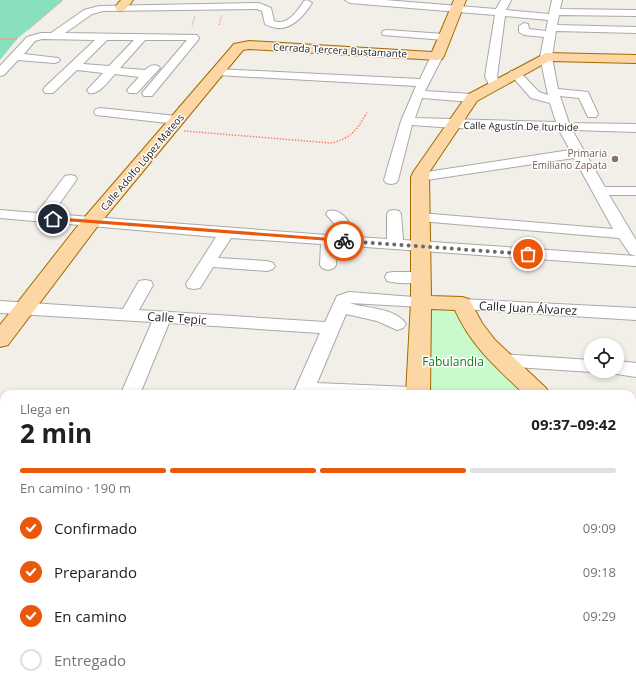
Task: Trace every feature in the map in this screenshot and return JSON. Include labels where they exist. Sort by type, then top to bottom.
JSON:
[{"type":"main road","points":[[437,56],[456,8]]},
{"type":"main road","name":"Cerrada Tercera Bustamante","points":[[244,45],[437,56]]},
{"type":"main road","name":"Calle Adolfo López Mateos","points":[[0,340],[90,222],[174,125],[217,72],[239,47],[244,45]]},
{"type":"main road","points":[[418,390],[421,302],[420,177],[422,171],[472,98],[515,73],[546,57],[636,59]]},
{"type":"main road","name":"Calle Juan Álvarez","points":[[421,302],[462,304]]},
{"type":"main road","points":[[462,304],[473,326],[487,345],[534,390]]},
{"type":"street","points":[[350,0],[500,12],[554,14],[636,13]]},
{"type":"street","points":[[494,85],[491,76],[500,12],[506,0]]},
{"type":"street","points":[[557,0],[546,57],[554,96],[564,127],[624,234],[636,251]]},
{"type":"street","points":[[55,36],[88,12],[103,8],[214,3],[258,6],[269,9]]},
{"type":"street","points":[[269,9],[269,22],[292,28],[307,3]]},
{"type":"street","points":[[148,7],[196,14]]},
{"type":"street","points":[[377,13],[456,8]]},
{"type":"street","points":[[222,13],[269,9]]},
{"type":"street","points":[[524,26],[525,32],[636,30]]},
{"type":"street","points":[[387,33],[444,37]]},
{"type":"street","points":[[49,90],[102,39],[103,36]]},
{"type":"street","points":[[0,73],[31,39],[37,37],[194,37],[148,93]]},
{"type":"street","points":[[93,90],[140,40]]},
{"type":"street","points":[[133,90],[178,42]]},
{"type":"street","points":[[15,56],[54,60]]},
{"type":"street","points":[[391,180],[407,121],[437,56]]},
{"type":"street","points":[[74,66],[148,74]]},
{"type":"street","points":[[217,72],[421,88],[472,98]]},
{"type":"street","points":[[515,73],[535,95],[584,95],[592,114]]},
{"type":"street","points":[[100,112],[174,125]]},
{"type":"street","name":"Calle Agustín De Iturbide","points":[[407,121],[454,124],[636,128]]},
{"type":"street","points":[[420,177],[578,153]]},
{"type":"street","points":[[41,218],[70,179]]},
{"type":"street","points":[[600,191],[636,191]]},
{"type":"street","points":[[0,214],[226,233],[636,261]]},
{"type":"street","points":[[333,214],[344,226],[350,241]]},
{"type":"street","points":[[394,214],[395,244]]},
{"type":"street","points":[[420,217],[624,234]]},
{"type":"street","points":[[194,284],[226,233]]},
{"type":"street","points":[[328,265],[329,240]]},
{"type":"street","points":[[208,262],[267,266]]},
{"type":"street","points":[[393,277],[421,277]]},
{"type":"street","points":[[128,315],[145,285]]},
{"type":"street","points":[[343,302],[421,302]]},
{"type":"street","points":[[343,302],[382,316],[397,324]]},
{"type":"street","points":[[305,390],[343,302]]},
{"type":"street","name":"Calle Juan Álvarez","points":[[462,304],[636,314]]},
{"type":"street","name":"Calle Tepic","points":[[0,307],[331,328]]},
{"type":"street","points":[[132,390],[163,317]]},
{"type":"street","points":[[501,360],[584,366]]},
{"type":"street","points":[[624,369],[636,370]]},
{"type":"path","points":[[219,26],[222,13]]},
{"type":"path","points":[[192,26],[196,14]]},
{"type":"path","points":[[0,39],[17,39]]},
{"type":"path","points":[[174,125],[331,143],[342,141],[357,132],[367,112]]},
{"type":"green space","points":[[0,0],[63,0],[17,39],[0,60]]},
{"type":"green space","name":"Fabulandia","points":[[423,304],[451,306],[471,335],[525,390],[440,390],[424,389]]},
{"type":"way so far","points":[[344,241],[528,254]]},
{"type":"place","name":"Primaria Emiliano Zapata","points":[[615,159]]},
{"type":"route","points":[[53,219],[344,241]]}]
